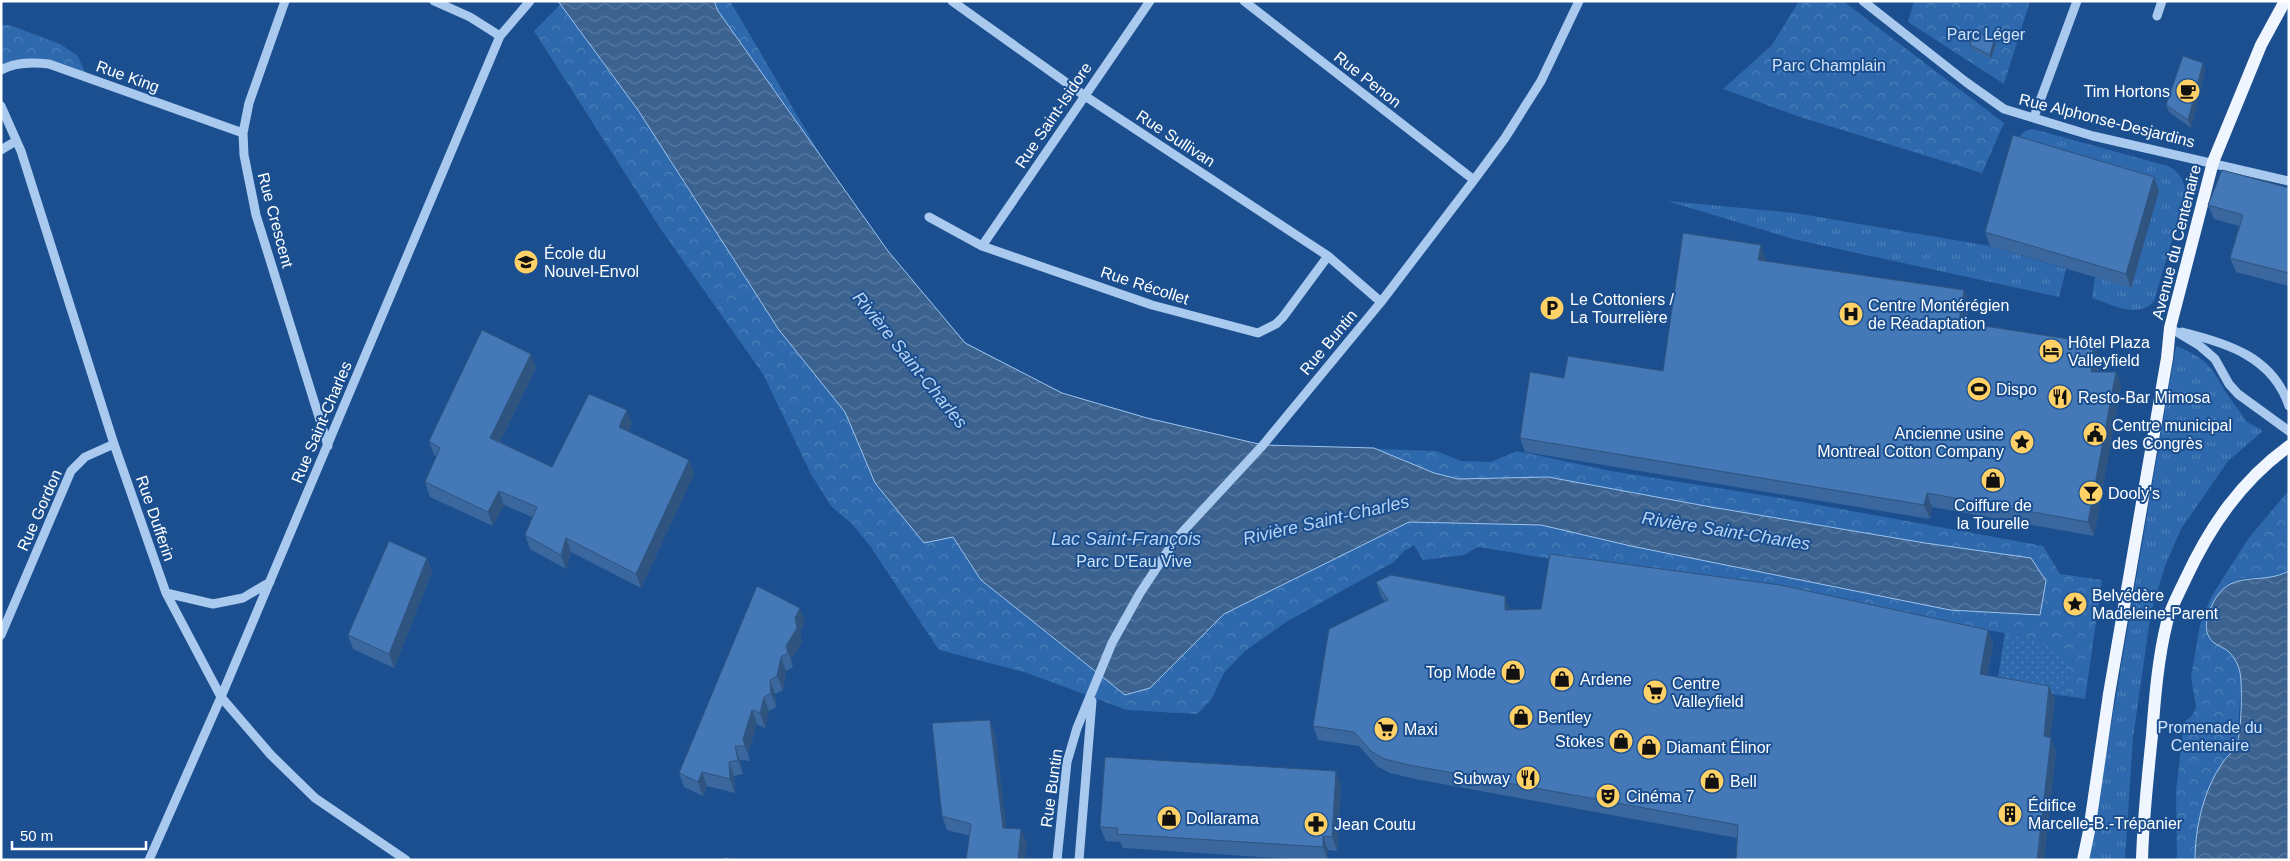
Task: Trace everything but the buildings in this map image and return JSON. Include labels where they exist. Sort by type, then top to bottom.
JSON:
[{"type":"main road","name":"Avenue du Centenaire","points":[[2083,860],[2089,831],[2108,694],[2167,358],[2170,328],[2213,162],[2261,46],[2285,1]]},
{"type":"main road","points":[[2142,860],[2143,828],[2158,674],[2167,621],[2191,567],[2213,526],[2257,471],[2289,446]]},
{"type":"street","name":"Rue Crescent","points":[[284,1],[249,103],[243,133],[244,155],[256,215],[328,446]]},
{"type":"street","points":[[434,1],[470,17],[500,36]]},
{"type":"street","name":"Rue Sullivan","points":[[952,1],[1085,96],[1328,256],[1381,302]]},
{"type":"street","name":"Rue Saint-Isidore","points":[[982,246],[1150,1]]},
{"type":"street","name":"Rue Penon","points":[[1244,1],[1474,180]]},
{"type":"street","name":"Rue Buntin","points":[[1057,860],[1067,762],[1077,728],[1112,643],[1140,593],[1175,540],[1263,445],[1381,302],[1474,180],[1505,138],[1541,81],[1579,1]]},
{"type":"street","name":"Rue Alphonse-Desjardins","points":[[1863,1],[1966,82],[2004,109],[2093,136],[2213,162],[2289,181]]},
{"type":"street","points":[[2034,117],[2077,1]]},
{"type":"street","points":[[2156,16],[2162,1]]},
{"type":"street","name":"Rue Saint-Charles","points":[[149,860],[222,697],[500,36],[530,2]]},
{"type":"street","name":"Rue King","points":[[1,70],[16,64],[32,62],[49,64],[243,133]]},
{"type":"street","name":"Rue Dufferin","points":[[1,106],[16,141],[114,444],[166,592],[222,697],[271,755],[315,798],[393,857],[406,860]]},
{"type":"street","points":[[1,150],[16,141]]},
{"type":"street","name":"Rue Récollet","points":[[929,217],[982,246],[1152,305],[1258,333],[1276,324],[1283,317],[1328,256]]},
{"type":"street","points":[[2170,328],[2208,338],[2249,354],[2278,381],[2289,406]]},
{"type":"street","points":[[2170,328],[2200,346],[2215,359],[2229,384],[2238,394],[2289,431]]},
{"type":"street","name":"Rue Gordon","points":[[1,635],[71,472],[85,457],[114,444]]},
{"type":"street","points":[[166,592],[213,604],[243,598],[270,582]]},
{"type":"street","name":"Rue Buntin","points":[[1080,860],[1093,693]]},
{"type":"green space","name":"Lac Saint-François","points":[[564,1],[730,1],[824,161],[888,251],[966,343],[1062,393],[1147,418],[1263,445],[1436,451],[1461,461],[1491,462],[1517,451],[1611,471],[1786,499],[2043,546],[2060,574],[2102,580],[2085,699],[1997,685],[2005,633],[1478,547],[1464,555],[1423,560],[1414,545],[1404,551],[1394,562],[1286,622],[1245,651],[1224,673],[1211,700],[1197,714],[1127,710],[1024,672],[939,650],[870,546],[852,524],[831,506],[811,474],[763,374],[660,228],[534,31]]},
{"type":"green space","name":"Parc Champlain","points":[[1799,1],[1843,1],[2004,123],[1982,173],[1800,117],[1723,89],[1772,45]]},
{"type":"green space","name":"Parc Léger","points":[[1914,1],[2030,1],[2004,84],[1908,22]]},
{"type":"green space","points":[[1,25],[10,25],[60,44],[77,55],[88,78],[49,64],[1,70]]},
{"type":"green space","points":[[2033,129],[2168,166],[2176,171],[2181,178],[2185,196],[2154,301],[2148,307],[2133,310],[2124,309],[2092,298],[2095,277],[2131,287],[2014,148],[2023,133]]},
{"type":"green space","points":[[1667,201],[1795,213],[1990,246],[2066,269],[2059,297],[1793,239]]},
{"type":"green space","points":[[2176,346],[2190,352],[2207,364],[2246,421],[2263,431],[2228,461],[2181,529],[2165,566],[2151,612],[2133,738],[2125,860],[2088,860]]},
{"type":"green space","name":"Promenade du Centenaire","points":[[2289,490],[2289,571],[2278,577],[2243,578],[2233,582],[2223,589],[2211,606],[2207,619],[2206,631],[2212,641],[2229,651],[2239,666],[2241,684],[2237,746],[2223,762],[2195,853],[2195,860],[2177,860],[2176,791],[2184,722],[2192,716],[2196,707],[2191,677],[2200,625],[2211,597],[2248,539]]},
{"type":"green space","points":[[2005,634],[2036,639],[2070,664],[2065,696],[1997,685]]},
{"type":"water","name":"Lac Saint-François","points":[[558,1],[714,1],[718,11],[888,251],[965,343],[1062,393],[1147,418],[1263,445],[1374,448],[1434,473],[1458,479],[1548,477],[1925,543],[2031,558],[2046,581],[2040,615],[1950,610],[1631,546],[1541,525],[1409,522],[1224,614],[1150,688],[1125,695],[981,580],[953,537],[924,543],[875,483],[845,412],[779,330],[638,110]]},
{"type":"water","points":[[2289,571],[2289,860],[2195,860],[2199,822],[2206,796],[2216,773],[2236,747],[2241,714],[2240,671],[2235,659],[2229,652],[2210,638],[2206,625],[2209,611],[2218,594],[2227,586],[2236,582],[2267,578]]},
{"type":"place","name":"Tim Hortons","points":[[2188,91]]},
{"type":"place","name":"École du Nouvel-Envol","points":[[526,262]]},
{"type":"place","name":"Le Cottoniers / La Tourrelière","points":[[1552,308]]},
{"type":"place","name":"Centre Montérégien de Réadaptation","points":[[1851,314]]},
{"type":"place","name":"Hôtel Plaza Valleyfield","points":[[2051,351]]},
{"type":"place","name":"Dispo","points":[[1979,389]]},
{"type":"place","name":"Resto-Bar Mimosa","points":[[2060,397]]},
{"type":"place","name":"Centre municipal des Congrès","points":[[2095,434]]},
{"type":"place","name":"Ancienne usine Montreal Cotton Company","points":[[2022,442]]},
{"type":"place","name":"Coiffure de la Tourelle","points":[[1993,480]]},
{"type":"place","name":"Dooly's","points":[[2091,493]]},
{"type":"place","name":"Belvédère Madeleine-Parent","points":[[2075,604]]},
{"type":"place","name":"Top Mode","points":[[1513,672]]},
{"type":"place","name":"Ardene","points":[[1562,679]]},
{"type":"place","name":"Centre Valleyfield","points":[[1655,692]]},
{"type":"place","name":"Bentley","points":[[1521,717]]},
{"type":"place","name":"Maxi","points":[[1386,729]]},
{"type":"place","name":"Stokes","points":[[1621,741]]},
{"type":"place","name":"Diamant Élinor","points":[[1649,747]]},
{"type":"place","name":"Subway","points":[[1528,778]]},
{"type":"place","name":"Bell","points":[[1712,781]]},
{"type":"place","name":"Cinéma 7","points":[[1608,796]]},
{"type":"place","name":"Édifice Marcelle-B.-Trépanier","points":[[2010,814]]},
{"type":"place","name":"Dollarama","points":[[1169,818]]},
{"type":"place","name":"Jean Coutu","points":[[1316,824]]},
{"type":"water label","name":"Rivière Saint-Charles","points":[[910,360]]},
{"type":"water label","name":"Rivière Saint-Charles","points":[[1326,520]]},
{"type":"water label","name":"Rivière Saint-Charles","points":[[1726,531]]},
{"type":"park label","name":"Parc D'Eau Vive","points":[[1134,561]]}]
